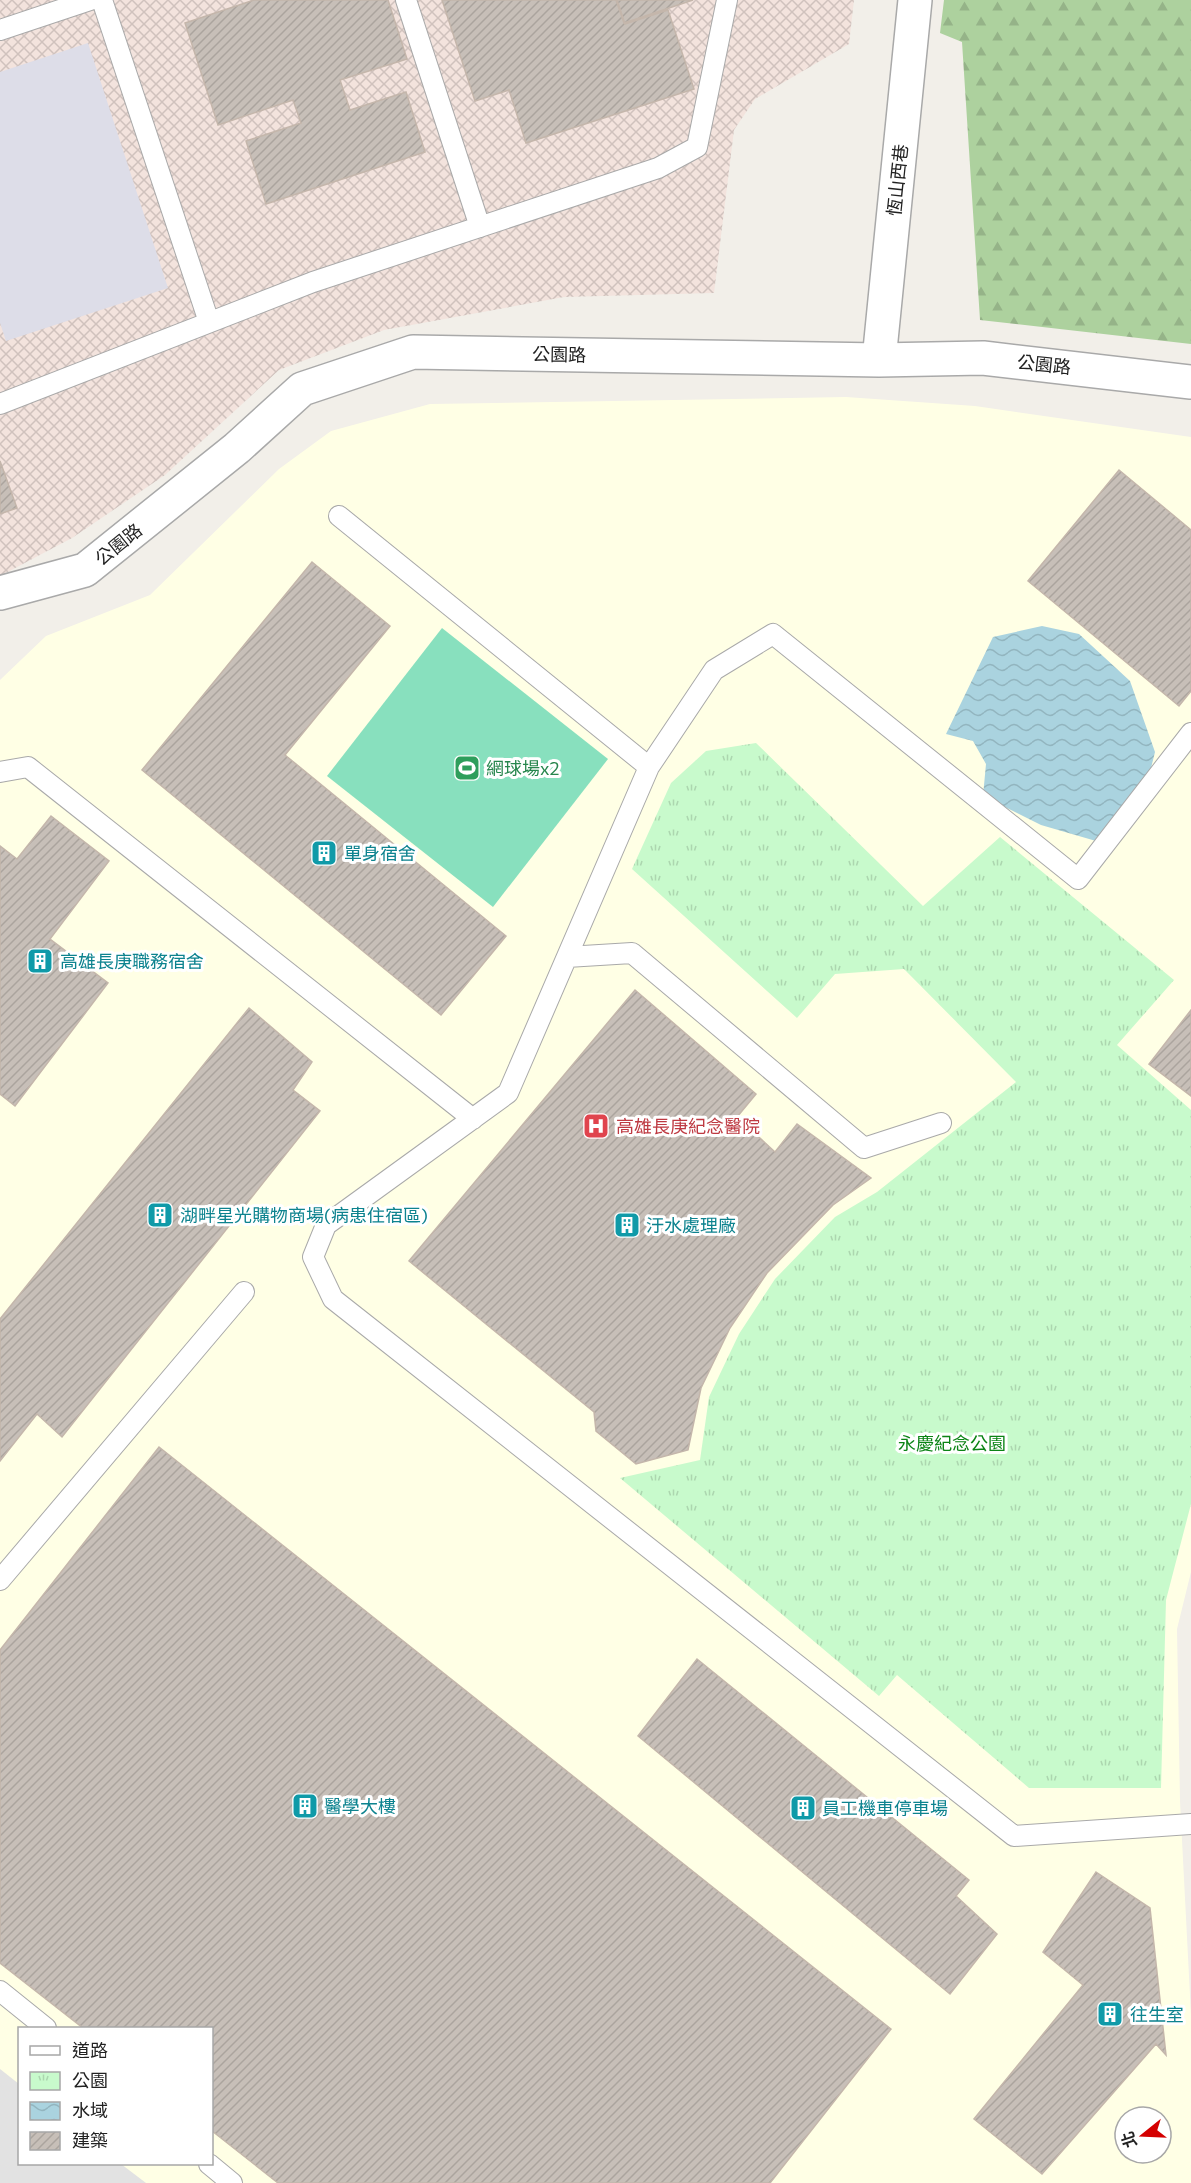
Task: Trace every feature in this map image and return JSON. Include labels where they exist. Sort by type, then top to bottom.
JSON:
[{"type":"street","name":"恆山西巷","points":[[879,360],[915,0]]},
{"type":"street","name":"公園路","points":[[0,593],[85,570],[237,448],[302,389],[413,352],[879,360],[983,358],[1191,382]]},
{"type":"lane","points":[[0,30],[90,0]]},
{"type":"lane","points":[[102,0],[209,322]]},
{"type":"lane","points":[[406,0],[480,227]]},
{"type":"lane","points":[[0,404],[313,282],[658,168],[697,147],[727,0]]},
{"type":"lane","points":[[339,516],[649,767]]},
{"type":"lane","points":[[1191,733],[1078,879],[773,634],[714,670],[649,767],[508,1093],[326,1226],[313,1257],[333,1299],[1014,1836],[1191,1824]]},
{"type":"lane","points":[[0,772],[28,767],[473,1119]]},
{"type":"lane","points":[[567,957],[632,953],[864,1148],[941,1123]]},
{"type":"lane","points":[[0,1580],[244,1292]]},
{"type":"lane","points":[[0,1991],[44,2027]]},
{"type":"lane","points":[[211,2165],[232,2183]]},
{"type":"shaded area","points":[[0,0],[854,0],[849,44],[755,99],[734,130],[714,293],[564,297],[384,330],[279,370],[165,475],[72,538],[0,576]]},
{"type":"shaded area","points":[[88,43],[168,288],[6,341],[0,323],[0,72]]},
{"type":"shaded area","name":"高雄長庚紀念醫院","points":[[846,397],[975,406],[1191,437],[1191,1572],[1177,1629],[1180,1801],[1191,2015],[1191,2183],[0,2183],[0,680],[46,636],[150,595],[279,469],[331,431],[430,404]]},
{"type":"shaded area","points":[[0,2069],[18,2083],[18,2165],[122,2165],[146,2183],[0,2183]]},
{"type":"green space","points":[[944,0],[1191,0],[1191,344],[980,320],[962,42],[940,33]]},
{"type":"green space","name":"網球場x2","points":[[442,628],[608,759],[493,907],[327,776]]},
{"type":"green space","name":"永慶紀念公園","points":[[756,743],[923,906],[1000,837],[1174,980],[1117,1045],[1191,1110],[1191,1504],[1166,1600],[1161,1788],[1029,1788],[897,1675],[879,1696],[620,1478],[700,1460],[709,1397],[739,1334],[775,1279],[835,1217],[877,1192],[1016,1082],[904,969],[835,974],[797,1018],[632,869],[671,783],[706,751]]},
{"type":"water","points":[[1042,626],[1079,634],[1130,681],[1155,752],[1148,780],[1096,841],[1041,825],[983,796],[986,764],[973,741],[946,734],[993,637]]},
{"type":"building","points":[[254,0],[388,0],[407,59],[340,80],[350,110],[406,92],[425,152],[266,204],[246,141],[301,123],[293,100],[218,125],[185,23]]},
{"type":"building","points":[[442,0],[617,0],[625,24],[668,10],[694,89],[526,143],[509,90],[475,101]]},
{"type":"building","points":[[616,0],[693,0],[624,23]]},
{"type":"building","points":[[0,461],[17,508],[0,514]]},
{"type":"building","points":[[1119,470],[1191,530],[1191,691],[1179,706],[1028,581]]},
{"type":"building","name":"單身宿舍","points":[[312,562],[390,626],[285,755],[506,936],[441,1015],[142,770]]},
{"type":"building","name":"高雄長庚職務宿舍","points":[[51,816],[109,861],[50,939],[108,983],[15,1106],[0,1094],[0,846],[17,859]]},
{"type":"building","name":"汙水處理廠","points":[[635,990],[756,1094],[737,1117],[775,1152],[797,1124],[871,1178],[833,1205],[767,1273],[730,1328],[701,1388],[688,1450],[636,1464],[596,1431],[594,1412],[409,1261]]},
{"type":"building","name":"湖畔星光購物商場(病患住宿區)","points":[[249,1008],[312,1062],[293,1090],[320,1111],[62,1437],[37,1414],[0,1461],[0,1319]]},
{"type":"building","points":[[1191,1010],[1191,1096],[1149,1064]]},
{"type":"building","name":"醫學大樓","points":[[159,1447],[891,2029],[770,2183],[278,2183],[213,2132],[213,2027],[82,2027],[0,1963],[0,1650]]},
{"type":"building","name":"員工機車停車場","points":[[697,1659],[969,1880],[956,1896],[997,1934],[950,1994],[638,1736]]},
{"type":"building","name":"往生室","points":[[1096,1872],[1150,1908],[1166,2055],[1156,2044],[1042,2174],[974,2119],[1083,1985],[1043,1952]]},
{"type":"place","name":"網球場x2","points":[[467,768]]},
{"type":"place","name":"單身宿舍","points":[[324,853]]},
{"type":"place","name":"高雄長庚職務宿舍","points":[[40,961]]},
{"type":"place","name":"高雄長庚紀念醫院","points":[[596,1126]]},
{"type":"place","name":"湖畔星光購物商場(病患住宿區)","points":[[160,1215]]},
{"type":"place","name":"汙水處理廠","points":[[627,1225]]},
{"type":"place","name":"醫學大樓","points":[[305,1806]]},
{"type":"place","name":"員工機車停車場","points":[[803,1808]]},
{"type":"place","name":"往生室","points":[[1110,2014]]}]
